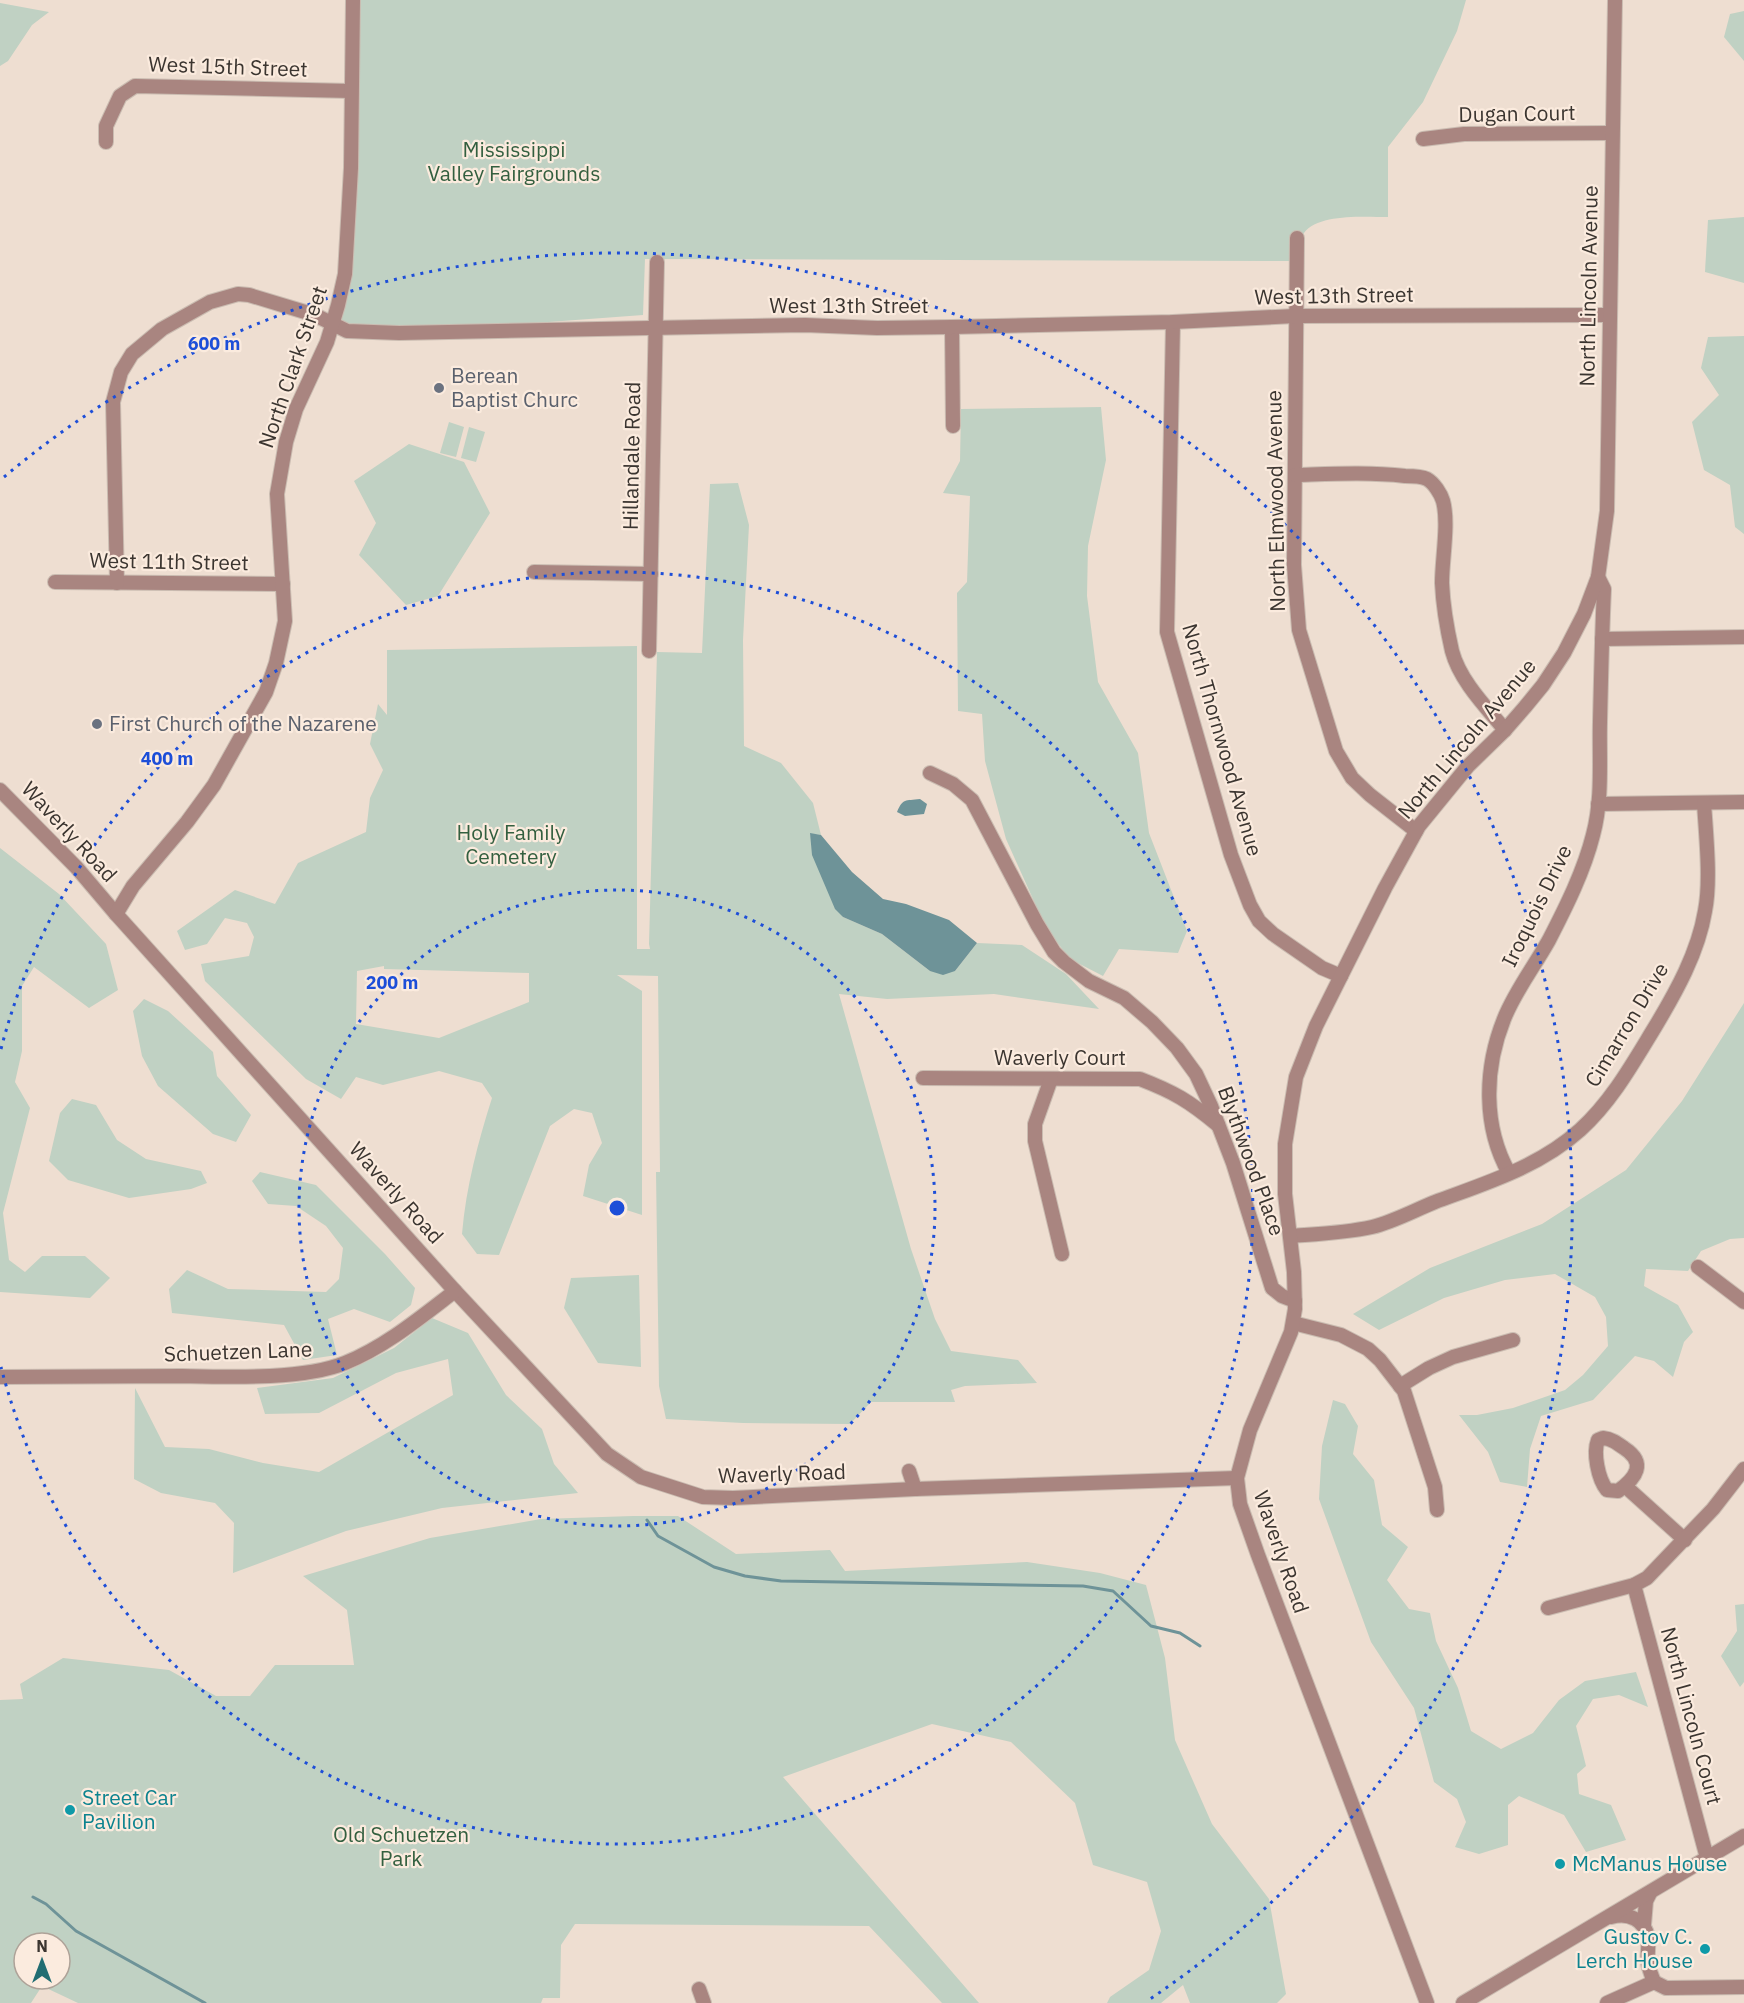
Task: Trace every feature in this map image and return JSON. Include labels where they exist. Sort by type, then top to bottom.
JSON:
[{"type":"street","name":"North Clark Street","points":[[116,914],[134,886],[187,822],[214,785],[260,702],[276,663],[285,621],[277,494],[286,442],[296,409],[327,342],[345,274],[351,168],[354,0]]},
{"type":"street","name":"North Lincoln Avenue","points":[[1237,1478],[1250,1430],[1293,1323],[1295,1301],[1291,1236],[1285,1194],[1285,1144],[1296,1077],[1316,1026],[1416,831],[1468,766],[1505,730],[1543,685],[1564,653],[1584,614],[1598,577],[1607,511],[1615,0]]},
{"type":"street","name":"West 15th Street","points":[[106,142],[106,126],[120,96],[135,86],[351,91]]},
{"type":"street","name":"Dugan Court","points":[[1423,139],[1464,134],[1612,133]]},
{"type":"street","name":"North Elmwood Avenue","points":[[1297,238],[1294,565],[1299,630],[1336,752],[1352,778],[1416,831]]},
{"type":"street","name":"Hillandale Road","points":[[650,651],[657,262]]},
{"type":"street","name":"West 13th Street","points":[[117,583],[113,402],[121,372],[132,354],[162,329],[210,302],[238,294],[249,295],[315,315],[347,332],[399,333],[805,326],[952,327],[1173,322],[1295,316],[1610,315]]},
{"type":"street","name":"North Thornwood Avenue","points":[[1173,322],[1167,632],[1231,855],[1250,905],[1259,921],[1273,934],[1322,968],[1341,976]]},
{"type":"street","points":[[952,327],[953,426]]},
{"type":"street","points":[[1295,475],[1383,474],[1415,477],[1427,479],[1438,491],[1443,502],[1444,517],[1442,583],[1446,622],[1453,654],[1480,701],[1505,730]]},
{"type":"street","points":[[534,572],[651,574]]},
{"type":"street","name":"Iroquois Drive","points":[[1509,1173],[1500,1158],[1493,1131],[1489,1077],[1494,1047],[1504,1018],[1548,940],[1581,872],[1593,835],[1598,804],[1604,589],[1598,577]]},
{"type":"street","name":"West 11th Street","points":[[55,582],[283,584]]},
{"type":"street","points":[[1602,639],[1744,637]]},
{"type":"street","name":"Blythwood Place","points":[[930,773],[953,784],[972,800],[1036,924],[1054,952],[1089,981],[1124,998],[1152,1022],[1177,1048],[1196,1074],[1233,1163],[1272,1288],[1282,1296],[1295,1301]]},
{"type":"street","name":"Waverly Road","points":[[0,790],[77,868],[455,1291],[607,1454],[641,1477],[703,1497],[733,1498],[1237,1478],[1240,1504],[1258,1555],[1427,2003]]},
{"type":"street","points":[[1598,804],[1744,802]]},
{"type":"street","name":"Cimarron Drive","points":[[1291,1236],[1343,1232],[1374,1226],[1529,1166],[1555,1150],[1580,1130],[1624,1078],[1669,1004],[1694,951],[1706,908],[1707,854],[1704,803]]},
{"type":"street","name":"Waverly Court","points":[[923,1078],[1140,1079],[1171,1091],[1192,1104],[1219,1126]]},
{"type":"street","points":[[1051,1078],[1035,1124],[1035,1141],[1062,1254]]},
{"type":"street","points":[[1698,1266],[1744,1302]]},
{"type":"street","name":"Schuetzen Lane","points":[[0,1377],[217,1377],[279,1375],[321,1370],[345,1364],[387,1341],[455,1291]]},
{"type":"street","points":[[1293,1323],[1341,1335],[1368,1349],[1380,1360],[1404,1391],[1435,1487],[1437,1510]]},
{"type":"street","points":[[1400,1386],[1429,1368],[1453,1357],[1513,1340]]},
{"type":"street","points":[[1548,1608],[1634,1585],[1647,1578],[1713,1509],[1744,1469]]},
{"type":"street","points":[[909,1471],[915,1489]]},
{"type":"street","points":[[1625,1486],[1685,1540]]},
{"type":"street","name":"North Lincoln Court","points":[[1634,1585],[1707,1858]]},
{"type":"street","points":[[1463,2003],[1744,1836]]},
{"type":"street","points":[[1650,1893],[1646,1901],[1644,1925],[1648,1940],[1648,1963],[1654,1982],[1666,1989],[1744,1987]]},
{"type":"street","points":[[1609,1918],[1626,1916],[1644,1925]]},
{"type":"street","points":[[1607,2003],[1654,1982]]},
{"type":"street","points":[[699,1989],[704,2003]]},
{"type":"green space","name":"Mississippi Valley Fairgrounds","points":[[353,0],[1466,0],[1457,31],[1423,102],[1388,147],[1388,217],[1355,217],[1320,222],[1302,236],[1297,261],[645,259],[643,315],[399,333],[333,323],[338,305]]},
{"type":"green space","points":[[0,3],[49,12],[32,25],[8,61],[0,66]]},
{"type":"green space","points":[[1744,11],[1744,61],[1724,37],[1730,14]]},
{"type":"green space","points":[[1744,217],[1744,283],[1705,272],[1708,220]]},
{"type":"green space","points":[[1744,336],[1744,534],[1735,527],[1730,485],[1704,470],[1692,422],[1719,395],[1701,368],[1708,337]]},
{"type":"green space","points":[[1101,407],[1106,460],[1088,546],[1087,596],[1098,682],[1138,753],[1149,833],[1187,931],[1178,953],[1119,949],[1103,976],[1070,959],[1046,928],[1006,839],[985,761],[982,714],[958,711],[957,593],[967,582],[970,496],[943,493],[960,461],[961,409]]},
{"type":"green space","points":[[449,422],[464,427],[456,457],[440,453]]},
{"type":"green space","points":[[469,427],[485,432],[476,462],[461,458]]},
{"type":"green space","points":[[409,444],[464,462],[490,513],[438,596],[406,605],[359,555],[376,523],[354,481]]},
{"type":"green space","name":"Holy Family Cemetery","points":[[738,483],[749,525],[743,640],[744,746],[781,763],[813,803],[821,835],[810,834],[843,917],[882,934],[930,971],[955,971],[977,943],[1022,945],[1066,974],[1099,1009],[994,994],[887,999],[839,994],[911,1249],[935,1319],[951,1351],[1018,1360],[1037,1383],[965,1386],[951,1390],[955,1402],[871,1402],[850,1424],[743,1423],[666,1419],[659,1386],[656,1172],[660,1172],[658,976],[617,975],[642,991],[642,1215],[583,1196],[589,1165],[602,1143],[592,1113],[574,1109],[550,1126],[499,1255],[477,1254],[462,1234],[473,1165],[492,1098],[482,1083],[439,1071],[383,1085],[356,1077],[341,1099],[306,1079],[205,981],[201,964],[249,956],[254,937],[247,923],[225,918],[207,944],[185,950],[177,931],[235,890],[275,904],[298,863],[366,832],[370,798],[383,770],[370,744],[378,704],[387,715],[387,650],[637,646],[637,949],[650,949],[657,652],[702,653],[710,484]],"holes":[[[384,966],[384,969],[529,973],[529,1002],[439,1038],[356,1024],[357,971]]]},
{"type":"green space","points":[[0,848],[59,894],[106,944],[118,990],[89,1008],[34,967],[22,986],[22,1051],[15,1082],[30,1108],[3,1213],[9,1260],[25,1272],[42,1256],[85,1256],[110,1278],[90,1298],[0,1292]]},
{"type":"green space","points":[[144,999],[168,1011],[213,1052],[217,1076],[251,1115],[236,1142],[213,1134],[158,1086],[142,1056],[133,1011]]},
{"type":"green space","points":[[1744,1003],[1744,1238],[1730,1239],[1701,1251],[1688,1271],[1646,1269],[1644,1286],[1678,1305],[1693,1332],[1684,1342],[1673,1377],[1654,1361],[1635,1356],[1593,1400],[1541,1416],[1530,1449],[1527,1487],[1500,1482],[1488,1452],[1459,1415],[1477,1415],[1513,1408],[1565,1390],[1583,1375],[1608,1346],[1606,1317],[1595,1297],[1555,1274],[1505,1280],[1444,1298],[1379,1330],[1353,1314],[1430,1268],[1542,1224],[1626,1170],[1682,1101]]},
{"type":"green space","points":[[72,1099],[96,1105],[117,1140],[146,1159],[201,1171],[207,1183],[191,1189],[129,1198],[68,1180],[49,1161],[60,1113]]},
{"type":"green space","points":[[260,1172],[316,1185],[385,1254],[415,1288],[411,1305],[390,1322],[354,1309],[328,1319],[337,1355],[303,1360],[284,1325],[172,1313],[169,1289],[187,1270],[228,1289],[326,1292],[339,1279],[343,1248],[326,1226],[296,1206],[268,1204],[252,1181]]},
{"type":"green space","points":[[639,1275],[641,1367],[598,1363],[564,1308],[571,1278]]},
{"type":"green space","points":[[432,1318],[468,1333],[506,1395],[542,1429],[554,1464],[578,1493],[442,1508],[346,1531],[233,1573],[234,1523],[215,1503],[161,1493],[134,1479],[135,1388],[165,1447],[209,1449],[263,1463],[319,1472],[453,1395],[448,1359],[396,1373],[319,1413],[265,1414],[257,1388],[333,1378],[394,1348]]},
{"type":"green space","points":[[1333,1400],[1345,1404],[1358,1426],[1353,1454],[1374,1480],[1382,1525],[1408,1547],[1387,1580],[1409,1609],[1430,1613],[1436,1641],[1458,1688],[1471,1731],[1501,1749],[1533,1733],[1559,1700],[1585,1681],[1636,1672],[1648,1707],[1619,1695],[1593,1699],[1576,1726],[1586,1766],[1577,1774],[1579,1794],[1611,1805],[1626,1840],[1586,1852],[1564,1815],[1519,1796],[1508,1805],[1508,1845],[1479,1854],[1455,1847],[1466,1822],[1457,1799],[1434,1782],[1414,1708],[1371,1642],[1319,1499],[1322,1446]]},
{"type":"green space","name":"Old Schuetzen Park","points":[[678,1516],[736,1554],[830,1550],[845,1571],[1027,1562],[1100,1573],[1146,1585],[1165,1658],[1175,1740],[1212,1824],[1269,1899],[1286,1994],[1277,2003],[1190,2003],[1183,1985],[1161,2003],[1107,2003],[1110,1997],[1149,1970],[1161,1931],[1147,1882],[1093,1865],[1075,1803],[1011,1742],[932,1724],[783,1777],[979,2003],[942,2003],[869,1926],[575,1924],[561,1945],[560,1998],[543,1998],[541,2003],[78,2003],[53,1991],[72,1991],[72,1931],[12,1931],[12,1991],[39,1991],[31,2003],[0,2003],[0,1700],[23,1699],[20,1684],[63,1658],[169,1670],[216,1696],[250,1696],[275,1665],[354,1665],[347,1610],[303,1576],[430,1538],[541,1519]]},
{"type":"green space","points":[[1744,1604],[1744,1682],[1740,1687],[1721,1656],[1737,1631],[1735,1605]]},
{"type":"water","points":[[920,799],[927,804],[924,814],[905,816],[897,812],[905,801]]},
{"type":"water","points":[[810,833],[821,835],[852,872],[883,899],[906,904],[949,920],[977,943],[955,971],[943,975],[930,971],[882,934],[843,917],[835,909],[812,855]]},
{"type":"waterway","points":[[647,1520],[658,1536],[714,1567],[745,1576],[781,1581],[1083,1586],[1113,1591],[1151,1626],[1180,1633],[1200,1646]]},
{"type":"waterway","points":[[33,1897],[46,1904],[76,1931],[205,2003]]},
{"type":"place","name":"Berean Baptist Churc","points":[[439,388]]},
{"type":"place","name":"First Church of the Nazarene","points":[[97,724]]},
{"type":"place","name":"Street Car Pavilion","points":[[70,1810]]},
{"type":"place","name":"McManus House","points":[[1560,1864]]},
{"type":"place","name":"Gustov C. Lerch House","points":[[1705,1949]]}]
